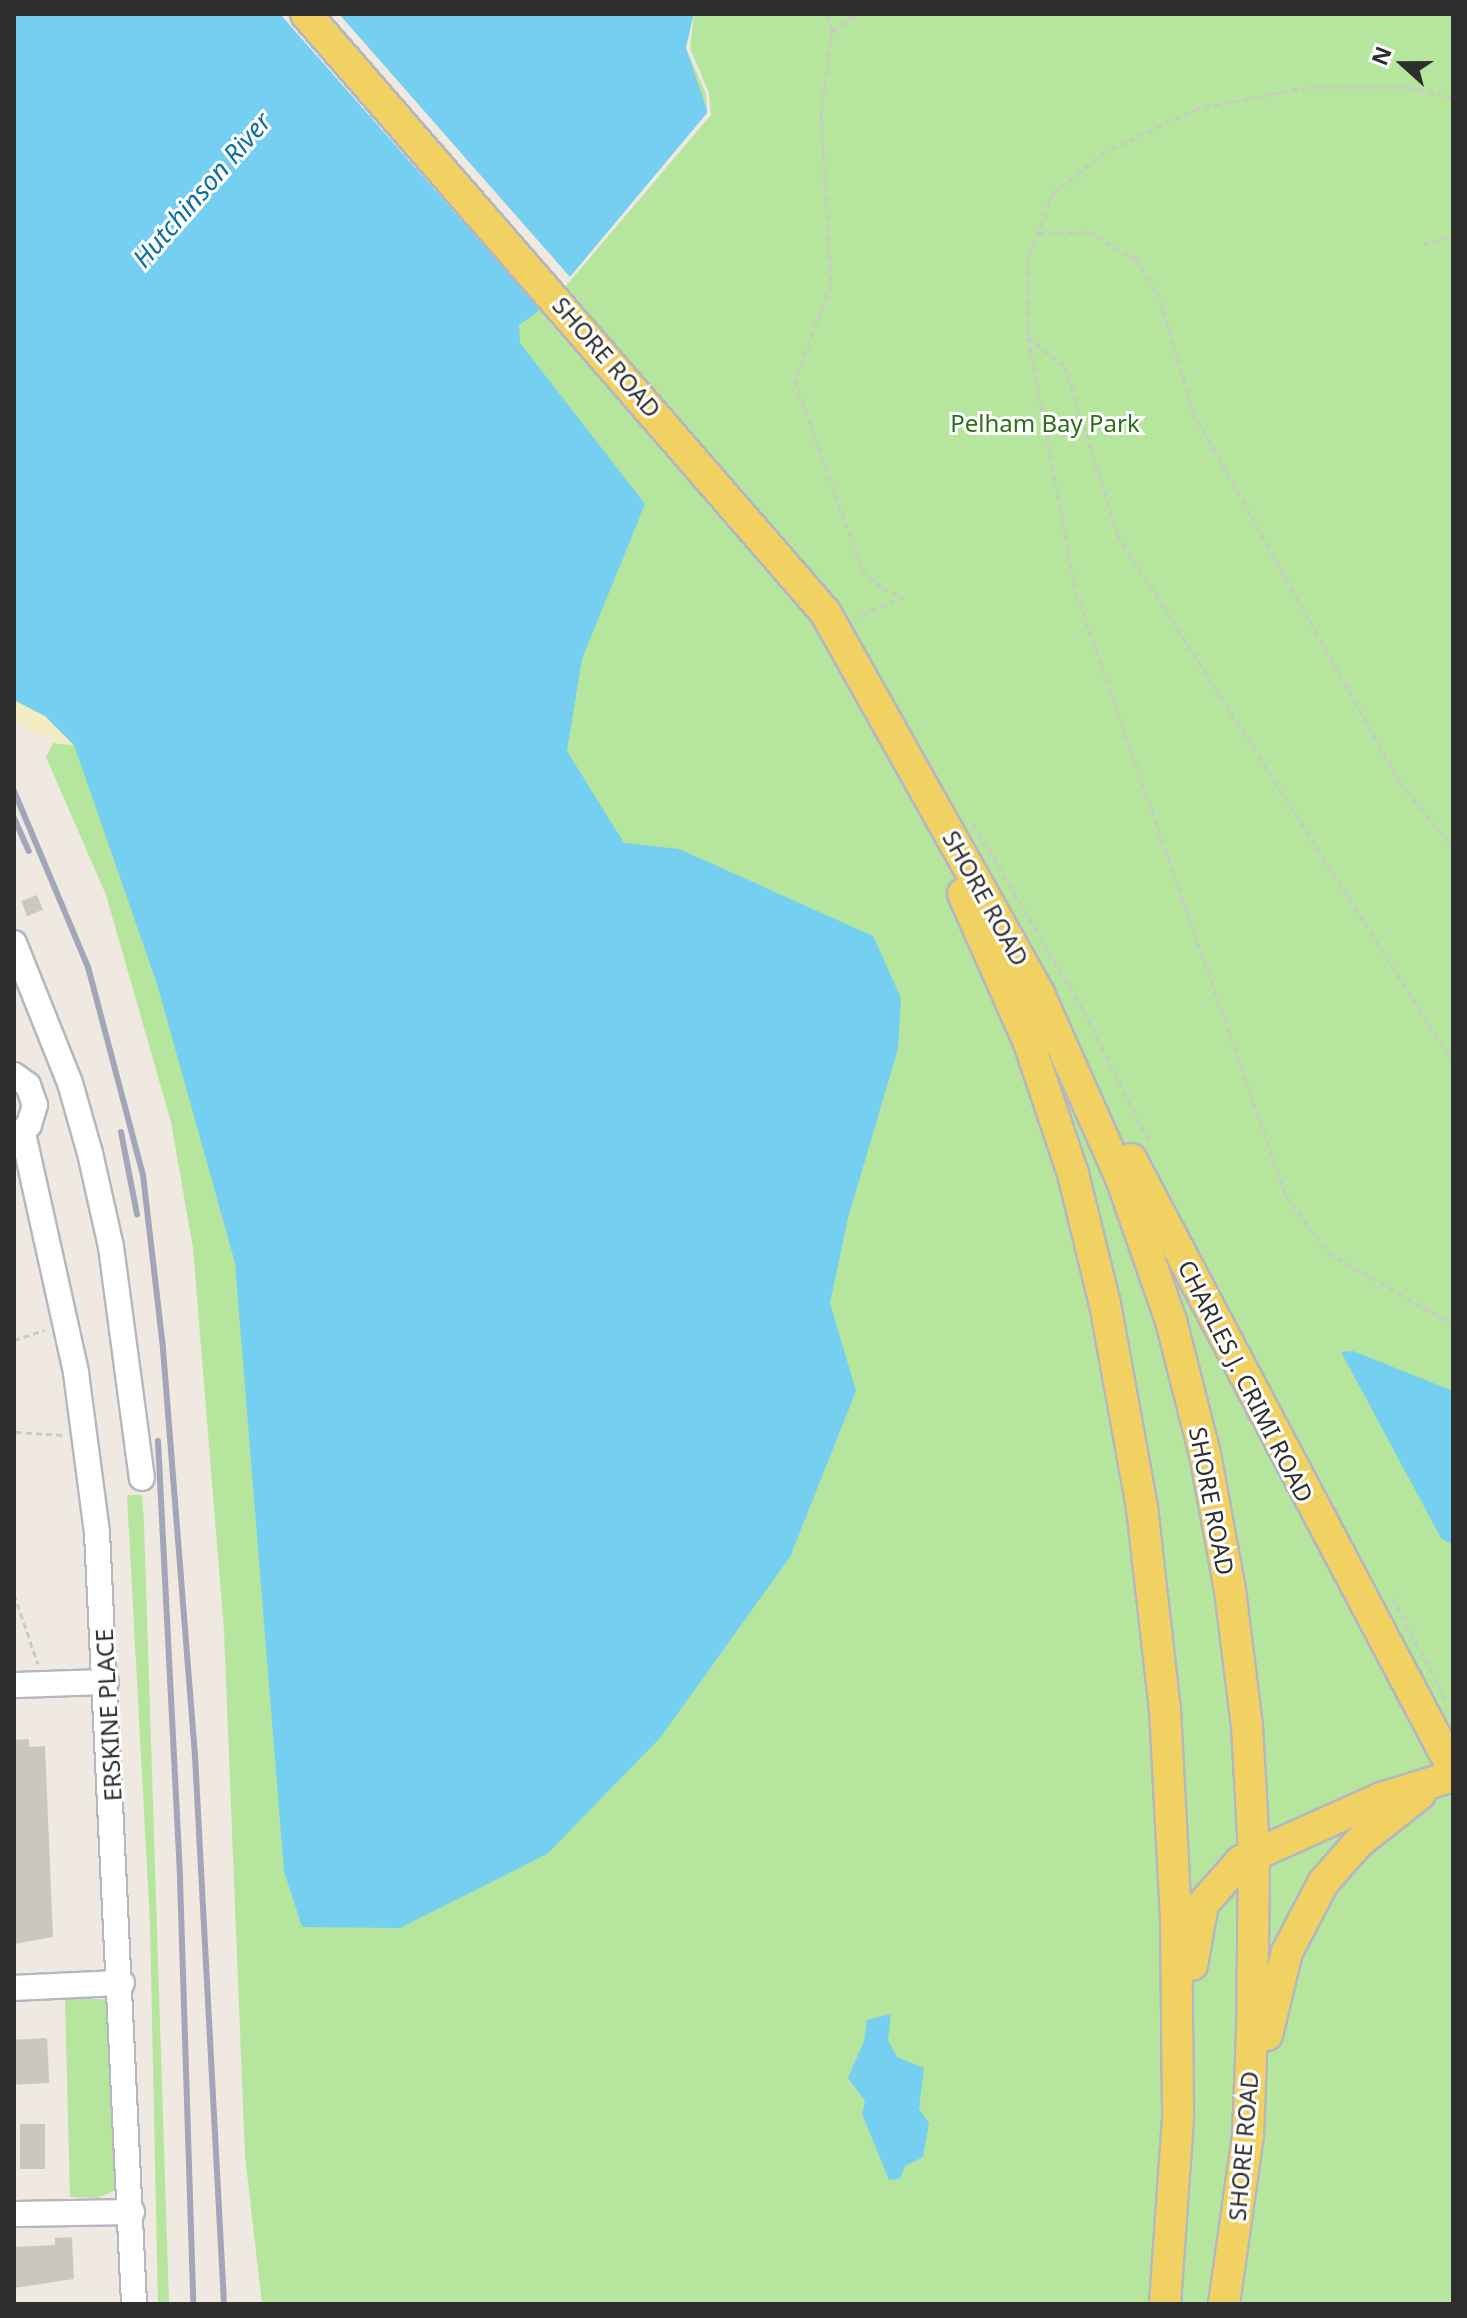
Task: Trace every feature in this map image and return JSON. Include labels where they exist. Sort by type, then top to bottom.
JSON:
[{"type":"main road","name":"SHORE ROAD","points":[[306,14],[810,592],[905,761],[957,844],[1039,994],[1140,1228],[1189,1389],[1232,1603],[1254,1852],[1248,2135],[1224,2304]]},
{"type":"main road","name":"SHORE ROAD","points":[[905,761],[1029,1043],[1073,1174],[1105,1304],[1142,1508],[1164,1696],[1174,1861],[1178,2118],[1165,2304]]},
{"type":"main road","name":"CHARLES J. CRIMI ROAD","points":[[1039,994],[1074,1048],[1453,1769]]},
{"type":"main road","points":[[1178,2118],[1199,1917],[1219,1880],[1254,1852],[1381,1798],[1453,1777]]},
{"type":"main road","points":[[1248,2135],[1278,1979],[1308,1907],[1358,1843],[1412,1799],[1453,1777]]},
{"type":"street","points":[[14,943],[70,1083],[90,1153],[111,1247],[142,1478]]},
{"type":"street","name":"ERSKINE PLACE","points":[[15,1073],[28,1085],[35,1105],[18,1136],[67,1321],[86,1437],[106,1682],[122,1983],[134,2304]]},
{"type":"street","points":[[14,1685],[106,1682]]},
{"type":"street","points":[[14,1988],[122,1983]]},
{"type":"street","points":[[14,2214],[132,2212]]},
{"type":"path","points":[[828,14],[832,31],[821,115],[831,285],[795,381],[862,570],[883,589],[904,597],[856,617]]},
{"type":"path","points":[[832,31],[857,14]]},
{"type":"path","points":[[1453,98],[1408,87],[1308,87],[1198,108],[1105,152],[1053,193],[1028,259],[1028,337],[1076,593],[1286,1196],[1328,1253],[1453,1324]]},
{"type":"path","points":[[1038,233],[1088,232],[1135,258],[1161,301],[1193,412],[1400,783],[1453,847]]},
{"type":"path","points":[[1423,244],[1453,236]]},
{"type":"path","points":[[1028,337],[1065,367],[1118,535],[1453,1062]]},
{"type":"path","points":[[14,1340],[67,1321]]},
{"type":"path","points":[[16,1432],[86,1437]]},
{"type":"path","points":[[14,1594],[37,1652],[39,1684]]},
{"type":"green space","name":"Pelham Bay Park","points":[[694,14],[1453,14],[1453,2304],[262,2304],[245,2156],[224,1631],[193,1248],[171,1122],[106,895],[46,757],[53,743],[72,745],[14,700],[282,579],[707,113],[686,48]]},
{"type":"green space","points":[[127,1495],[142,1495],[144,1523],[169,2304],[158,2304],[150,1924]]},
{"type":"green space","points":[[65,1999],[115,1999],[118,2189],[98,2198],[70,2197]]},
{"type":"sand","points":[[14,700],[45,716],[74,745],[53,743],[14,721]]},
{"type":"water","name":"Hutchinson River","points":[[14,14],[694,14],[686,48],[708,113],[547,305],[519,325],[520,343],[645,504],[582,659],[567,751],[624,843],[679,849],[873,936],[901,998],[898,1049],[848,1218],[830,1303],[856,1391],[790,1557],[660,1738],[547,1854],[400,1928],[302,1927],[284,1871],[235,1263],[157,984],[74,745],[45,716],[14,700]]},
{"type":"water","points":[[1353,1351],[1453,1391],[1453,1545],[1441,1538],[1341,1352]]},
{"type":"water","points":[[891,2014],[888,2040],[897,2057],[924,2068],[919,2109],[929,2123],[923,2157],[905,2166],[900,2179],[889,2180],[862,2114],[865,2101],[848,2078],[864,2041],[867,2020]]},
{"type":"pier","points":[[280,14],[339,14],[570,277],[707,113],[706,94],[686,48],[694,14],[690,48],[709,93],[711,115],[543,313]]},
{"type":"building","points":[[37,895],[43,910],[27,916],[21,901]]},
{"type":"building","points":[[29,1739],[29,1747],[45,1746],[53,1937],[14,1944],[14,1740]]},
{"type":"building","points":[[47,2038],[49,2083],[16,2085],[14,2040]]},
{"type":"building","points":[[20,2124],[45,2124],[45,2169],[20,2169]]},
{"type":"building","points":[[72,2237],[74,2279],[14,2288],[14,2247],[55,2245],[55,2238]]},
{"type":"railway","points":[[14,791],[88,967],[143,1175],[163,1349],[195,1756],[224,2304]]},
{"type":"railway","points":[[14,818],[29,851]]},
{"type":"railway","points":[[121,1132],[137,1214]]},
{"type":"railway","points":[[158,1441],[180,1879],[193,2304]]}]
